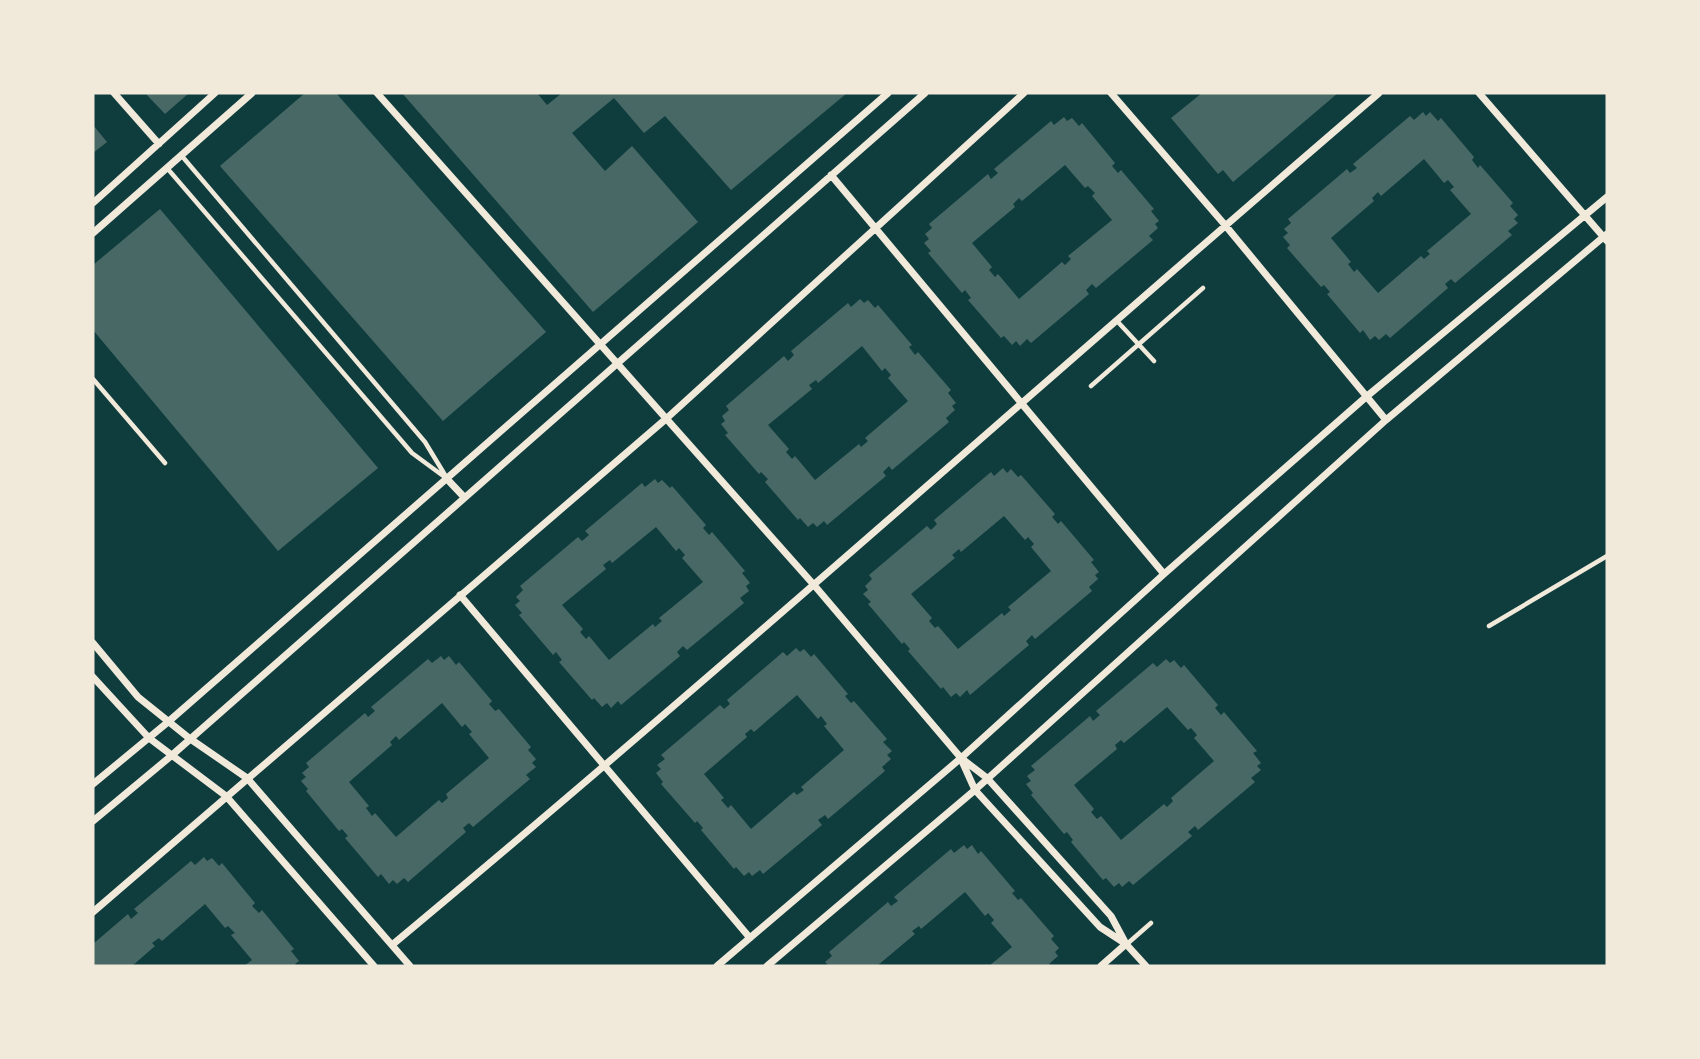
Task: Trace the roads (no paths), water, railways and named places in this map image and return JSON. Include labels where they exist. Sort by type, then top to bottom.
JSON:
[{"type":"street","points":[[114,93],[159,145]]},
{"type":"street","points":[[93,203],[215,93]]},
{"type":"street","points":[[93,233],[252,93]]},
{"type":"street","points":[[377,93],[814,585],[961,758],[987,778],[1111,916],[1126,944],[1146,966]]},
{"type":"street","points":[[93,784],[168,722],[888,93]]},
{"type":"street","points":[[93,821],[171,756],[925,93]]},
{"type":"street","points":[[93,912],[667,418],[1024,93]]},
{"type":"street","points":[[1111,93],[1225,225],[1386,420]]},
{"type":"street","points":[[392,946],[604,769],[1019,402],[1379,93]]},
{"type":"street","points":[[771,965],[975,790],[1386,420],[1606,237],[1479,93]]},
{"type":"street","points":[[831,175],[1164,574]]},
{"type":"street","points":[[717,966],[961,758],[1164,574],[1366,397],[1607,197]]},
{"type":"street","points":[[447,479],[464,497]]},
{"type":"street","points":[[460,595],[604,769],[750,938]]},
{"type":"street","points":[[93,643],[138,697],[189,738],[247,778],[410,966]]},
{"type":"street","points":[[93,677],[149,738],[226,796],[372,965]]},
{"type":"street","points":[[961,758],[975,790],[1100,928],[1126,944]]},
{"type":"street","points":[[1101,966],[1126,944]]},
{"type":"lane","points":[[181,155],[425,442],[447,479]]},
{"type":"lane","points":[[167,167],[412,453],[447,479]]},
{"type":"lane","points":[[1091,386],[1203,288]]},
{"type":"lane","points":[[1116,319],[1154,361]]},
{"type":"lane","points":[[93,379],[164,463]]},
{"type":"lane","points":[[1489,626],[1607,556]]},
{"type":"lane","points":[[1126,944],[1151,923]]}]
